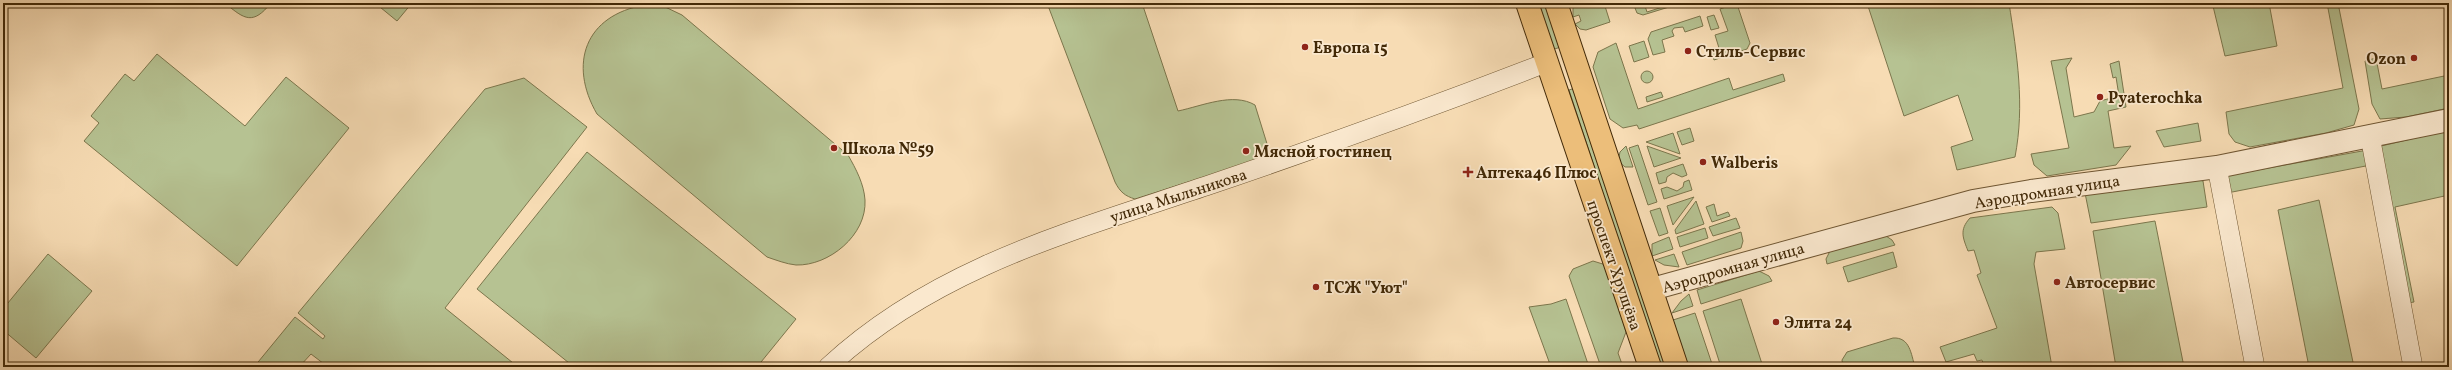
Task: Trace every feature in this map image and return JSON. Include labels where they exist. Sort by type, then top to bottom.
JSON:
[{"type":"main road","name":"проспект Хрущёва","points":[[1527,3],[1650,367]]},
{"type":"main road","name":"проспект Хрущёва","points":[[1556,3],[1677,367]]},
{"type":"main road","points":[[1548,62],[1572,50]]},
{"type":"street","name":"улица Мыльникова","points":[[828,367],[877,327],[931,292],[1029,245],[1453,99],[1548,62]]},
{"type":"street","name":"Аэродромная улица","points":[[1652,290],[1973,201],[2038,190],[2218,167],[2449,120]]},
{"type":"street","points":[[2370,136],[2413,367]]},
{"type":"street","points":[[2218,167],[2255,367]]},
{"type":"green space","points":[[225,3],[271,3],[259,15],[249,18],[238,13]]},
{"type":"green space","points":[[375,3],[412,3],[397,21]]},
{"type":"green space","points":[[1047,3],[1142,3],[1178,111],[1207,103],[1227,100],[1246,101],[1255,105],[1268,147],[1264,158],[1135,199],[1126,195],[1121,191],[1115,182]]},
{"type":"green space","points":[[1535,3],[1547,3],[1561,47],[1551,50]]},
{"type":"green space","points":[[1573,3],[1604,3],[1610,22],[1586,30],[1580,29],[1575,24],[1581,21],[1579,15],[1573,17]]},
{"type":"green space","points":[[1633,3],[1644,3],[1647,12],[1675,3],[1682,3],[1643,15],[1637,13]]},
{"type":"green space","points":[[1867,3],[2009,3],[2015,42],[2020,99],[2018,138],[2015,157],[1957,170],[1951,147],[1973,140],[1958,95],[1904,116]]},
{"type":"green space","points":[[2229,3],[2269,3],[2277,46],[2225,56],[2213,6]]},
{"type":"green space","points":[[2327,3],[2338,3],[2359,109],[2354,125],[2326,133],[2250,147],[2235,142],[2229,134],[2226,112],[2343,88]]},
{"type":"green space","points":[[645,5],[661,5],[682,15],[848,155],[857,171],[865,200],[864,213],[860,225],[844,246],[833,254],[809,264],[796,265],[767,257],[597,114],[588,95],[584,77],[584,60],[588,44],[596,31],[608,19],[625,11]]},
{"type":"green space","points":[[1732,5],[1738,7],[1750,43],[1747,49],[1714,60],[1711,51],[1719,48],[1715,35],[1728,31],[1720,9]]},
{"type":"green space","points":[[1714,15],[1719,28],[1711,30],[1707,17]]},
{"type":"green space","points":[[1700,16],[1703,26],[1685,32],[1683,27],[1674,28],[1672,31],[1674,36],[1662,40],[1665,52],[1653,55],[1648,39],[1651,32]]},
{"type":"green space","points":[[1644,41],[1649,57],[1634,62],[1629,46]]},
{"type":"green space","points":[[1616,43],[1638,109],[1729,78],[1733,90],[1783,74],[1785,81],[1639,129],[1637,125],[1623,128],[1610,119],[1593,67],[1598,52]]},
{"type":"green space","points":[[157,54],[245,126],[286,77],[349,128],[237,266],[84,141],[99,123],[91,116],[125,74],[134,81]]},
{"type":"green space","points":[[2072,58],[2066,68],[2074,117],[2094,112],[2100,101],[2119,96],[2116,77],[2113,78],[2110,64],[2119,61],[2126,107],[2108,111],[2114,148],[2131,146],[2116,165],[2047,176],[2034,165],[2031,154],[2069,148],[2051,61]]},
{"type":"green space","points":[[2376,58],[2382,89],[2449,75],[2449,108],[2406,117],[2380,119],[2372,104],[2365,61]]},
{"type":"green space","points":[[1647,71],[1651,73],[1653,77],[1651,81],[1647,83],[1643,81],[1641,77],[1643,73]]},
{"type":"green space","points":[[524,78],[587,127],[445,308],[518,367],[328,367],[311,354],[299,367],[254,367],[295,317],[323,339],[325,336],[298,313],[485,89]]},
{"type":"green space","points":[[1575,88],[1668,367],[1660,367],[1569,90]]},
{"type":"green space","points":[[1661,92],[1663,97],[1647,102],[1646,97]]},
{"type":"green space","points":[[2198,123],[2201,141],[2164,147],[2156,131]]},
{"type":"green space","points":[[1690,128],[1694,141],[1682,145],[1677,132]]},
{"type":"green space","points":[[2449,130],[2449,168],[2446,169],[2449,195],[2395,207],[2414,302],[2407,303],[2377,147]]},
{"type":"green space","points":[[1673,133],[1680,154],[1646,142]]},
{"type":"green space","points":[[1638,145],[1657,202],[1648,205],[1629,148]]},
{"type":"green space","points":[[1626,146],[1633,167],[1625,167],[1618,161],[1620,152]]},
{"type":"green space","points":[[1647,146],[1681,158],[1654,167]]},
{"type":"green space","points":[[2373,149],[2376,164],[2222,194],[2219,177]]},
{"type":"green space","points":[[587,152],[796,319],[757,367],[574,367],[477,289]]},
{"type":"green space","points":[[1683,164],[1687,175],[1682,177],[1673,173],[1667,177],[1666,182],[1659,184],[1656,173]]},
{"type":"green space","points":[[2192,178],[2203,181],[2207,207],[2091,223],[2085,193]]},
{"type":"green space","points":[[1689,180],[1692,190],[1664,199],[1661,189],[1667,187],[1677,191],[1683,187],[1684,182]]},
{"type":"green space","points":[[1694,197],[1673,225],[1667,206]]},
{"type":"green space","points":[[2319,200],[2354,367],[2309,367],[2278,210]]},
{"type":"green space","points":[[1696,201],[1704,224],[1676,234],[1675,230]]},
{"type":"green space","points":[[1714,204],[1717,216],[1728,212],[1730,216],[1712,222],[1706,207]]},
{"type":"green space","points":[[2052,207],[2058,213],[2065,249],[2036,252],[2034,264],[2052,367],[1984,367],[1982,360],[1977,361],[1974,354],[1946,362],[1940,347],[1997,328],[1977,275],[1981,273],[1974,250],[1968,251],[1965,242],[1963,234],[1964,226],[1970,218]]},
{"type":"green space","points":[[1660,208],[1668,233],[1659,236],[1650,211]]},
{"type":"green space","points":[[1736,218],[1740,228],[1713,236],[1709,227]]},
{"type":"green space","points":[[2155,221],[2184,367],[2116,367],[2093,231]]},
{"type":"green space","points":[[1705,228],[1708,238],[1680,247],[1677,237]]},
{"type":"green space","points":[[1741,232],[1743,241],[1741,248],[1687,265],[1682,252]]},
{"type":"green space","points":[[1883,234],[1892,240],[1895,245],[1827,264],[1826,259],[1830,251]]},
{"type":"green space","points":[[1669,237],[1673,249],[1652,256],[1652,244]]},
{"type":"green space","points":[[1893,252],[1897,267],[1848,282],[1843,267]]},
{"type":"green space","points":[[48,254],[92,291],[36,358],[3,330],[3,309]]},
{"type":"green space","points":[[1674,254],[1679,267],[1664,265],[1655,260]]},
{"type":"green space","points":[[1593,261],[1606,265],[1626,332],[1618,353],[1623,367],[1601,367],[1569,276],[1573,269]]},
{"type":"green space","points":[[1759,271],[1769,276],[1772,281],[1701,304],[1697,290]]},
{"type":"green space","points":[[1689,294],[1693,306],[1672,313],[1681,301]]},
{"type":"green space","points":[[1566,299],[1589,367],[1551,367],[1529,307],[1551,304]]},
{"type":"green space","points":[[1741,299],[1763,367],[1721,367],[1703,311]]},
{"type":"green space","points":[[1695,313],[1713,367],[1688,367],[1673,320]]},
{"type":"green space","points":[[1893,338],[1899,338],[1906,343],[1911,352],[1915,367],[1843,367],[1842,360],[1847,352]]},
{"type":"place","name":"Европа 15","points":[[1305,47]]},
{"type":"place","name":"Стиль-Сервис","points":[[1688,51]]},
{"type":"place","name":"Ozon","points":[[2414,58]]},
{"type":"place","name":"Pyaterochka","points":[[2100,97]]},
{"type":"place","name":"Школа №59","points":[[834,148]]},
{"type":"place","name":"Мясной гостинец","points":[[1246,151]]},
{"type":"place","name":"Walberis","points":[[1703,162]]},
{"type":"place","name":"Аптека46 Плюс","points":[[1468,172]]},
{"type":"place","name":"Автосервис","points":[[2057,282]]},
{"type":"place","name":"ТСЖ \"Уют\"","points":[[1316,287]]},
{"type":"place","name":"Элита 24","points":[[1776,322]]}]
